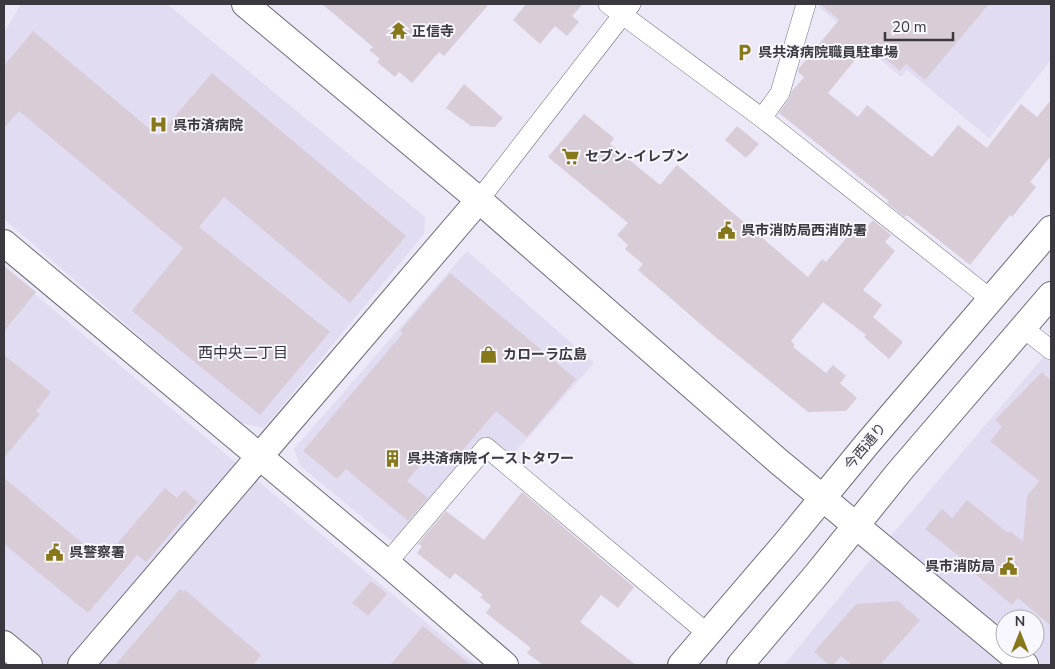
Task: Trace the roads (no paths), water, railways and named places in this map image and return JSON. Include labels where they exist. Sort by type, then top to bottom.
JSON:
[{"type":"street","points":[[245,4],[479,200],[822,498],[995,641]]},
{"type":"street","points":[[608,4],[627,10],[992,300]]},
{"type":"street","points":[[762,118],[780,93],[806,4]]},
{"type":"street","points":[[81,665],[479,200],[627,10]]},
{"type":"street","name":"今西通り","points":[[681,665],[1051,229]]},
{"type":"street","points":[[4,243],[387,563],[505,665]]},
{"type":"street","points":[[742,665],[898,472],[1051,295]]},
{"type":"street","points":[[1023,328],[1051,350]]},
{"type":"street","points":[[387,563],[486,447],[708,634]]},
{"type":"street","points":[[4,644],[29,665]]},
{"type":"place","name":"正信寺","points":[[398,31]]},
{"type":"place","name":"呉共済病院職員駐車場","points":[[744,52]]},
{"type":"place","name":"呉市済病院","points":[[159,125]]},
{"type":"place","name":"セブン-イレブン","points":[[571,156]]},
{"type":"place","name":"呉市消防局西消防署","points":[[727,230]]},
{"type":"place","name":"カローラ広島","points":[[489,354]]},
{"type":"place","name":"呉共済病院イーストタワー","points":[[393,458]]},
{"type":"place","name":"呉警察署","points":[[55,552]]},
{"type":"place","name":"呉市消防局","points":[[1009,566]]},
{"type":"district","name":"西中央二丁目","points":[[243,353]]}]
